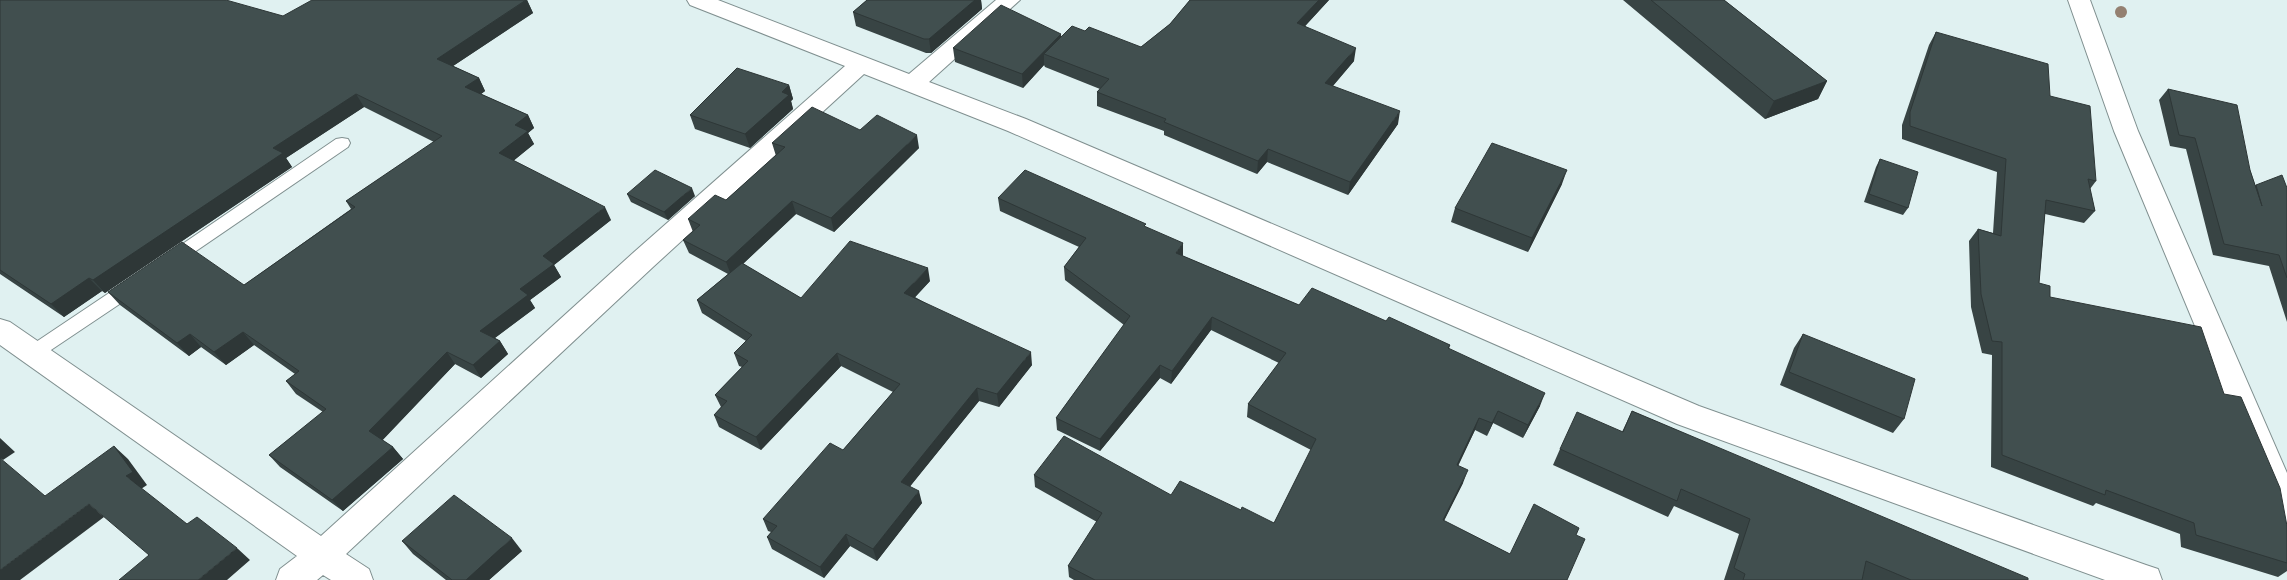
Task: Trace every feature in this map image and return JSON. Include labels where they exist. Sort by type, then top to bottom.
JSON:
[{"type":"street","points":[[698,0],[1017,125],[1688,415],[2146,580]]},
{"type":"street","points":[[912,84],[1009,0]]},
{"type":"street","points":[[2079,0],[2126,131],[2287,509]]},
{"type":"street","points":[[292,580],[322,556],[643,260],[861,64]]},
{"type":"street","points":[[0,330],[357,580]]},
{"type":"lane","points":[[33,353],[342,144]]},
{"type":"building","points":[[0,0],[226,0],[283,16],[312,0],[526,0],[437,59],[479,78],[465,87],[528,115],[515,125],[528,131],[499,153],[605,207],[543,256],[554,264],[520,289],[528,295],[480,331],[500,341],[473,365],[447,352],[369,431],[393,447],[332,500],[269,455],[326,409],[286,381],[299,371],[243,332],[214,352],[190,334],[177,343],[108,292],[182,242],[244,285],[355,207],[346,201],[442,136],[356,94],[273,148],[283,153],[93,280],[89,278],[51,304],[0,270]]},
{"type":"building","points":[[867,0],[975,0],[929,39],[924,39],[853,12]]},
{"type":"building","points":[[1190,0],[1319,0],[1297,23],[1356,48],[1325,83],[1400,111],[1350,182],[1268,149],[1258,161],[1164,122],[1166,119],[1097,92],[1109,79],[1044,54],[1072,26],[1085,31],[1089,27],[1141,47],[1170,24]]},
{"type":"building","points":[[1651,0],[1724,0],[1827,81],[1774,101]]},
{"type":"building","points":[[1001,5],[1061,34],[1022,74],[953,48]]},
{"type":"building","points":[[1936,32],[2048,64],[2050,96],[2090,106],[2096,181],[2088,179],[2095,211],[2046,200],[2039,283],[2050,286],[2050,297],[2201,327],[2224,394],[2241,397],[2280,488],[2287,526],[2287,563],[2196,535],[2194,523],[2106,490],[2105,495],[2002,455],[2002,342],[1992,341],[1981,294],[1978,229],[2001,236],[2006,159],[1910,126],[1910,112]]},
{"type":"building","points":[[737,68],[789,85],[782,92],[789,95],[745,134],[690,115]]},
{"type":"building","points":[[2168,89],[2237,105],[2250,170],[2262,206],[2256,185],[2282,175],[2287,188],[2287,278],[2279,255],[2224,244],[2195,138],[2179,135]]},
{"type":"building","points":[[812,107],[860,130],[877,115],[917,135],[831,218],[792,201],[726,262],[683,240],[700,225],[688,219],[715,195],[726,200],[785,147],[772,143]]},
{"type":"building","points":[[1492,143],[1567,170],[1532,238],[1455,208]]},
{"type":"building","points":[[1880,159],[1918,172],[1908,208],[1869,194]]},
{"type":"building","points":[[655,170],[692,188],[664,212],[627,194]]},
{"type":"building","points":[[1025,170],[1146,224],[1144,226],[1183,243],[1176,253],[1299,305],[1312,288],[1386,321],[1389,317],[1450,345],[1448,348],[1545,393],[1528,425],[1498,411],[1492,423],[1479,418],[1457,465],[1468,470],[1443,520],[1510,554],[1534,504],[1579,528],[1576,535],[1585,539],[1567,580],[1095,580],[1068,566],[1102,513],[1034,475],[1064,436],[1171,495],[1180,481],[1241,510],[1242,507],[1274,523],[1316,439],[1248,404],[1286,353],[1212,317],[1172,371],[1160,365],[1100,439],[1056,418],[1130,316],[1064,267],[1086,238],[998,198]]},
{"type":"building","points":[[850,241],[928,268],[904,293],[1031,352],[997,394],[977,388],[901,482],[919,491],[873,549],[846,534],[820,567],[767,537],[777,526],[763,519],[830,443],[843,450],[900,384],[837,353],[756,437],[714,415],[727,401],[715,395],[748,361],[734,353],[752,335],[697,300],[742,263],[801,298]]},
{"type":"building","points":[[1803,334],[1915,379],[1904,419],[1789,372]]},
{"type":"building","points":[[1632,411],[2028,578],[2028,580],[1911,580],[1866,561],[1862,580],[1743,580],[1745,574],[1734,568],[1750,519],[1681,489],[1677,501],[1560,449],[1577,412],[1623,432]]},
{"type":"building","points":[[114,446],[133,472],[126,476],[187,524],[197,517],[237,548],[198,580],[119,580],[149,555],[89,504],[0,570],[0,458],[45,496]]},
{"type":"building","points":[[454,495],[512,538],[466,580],[452,580],[402,541]]}]
